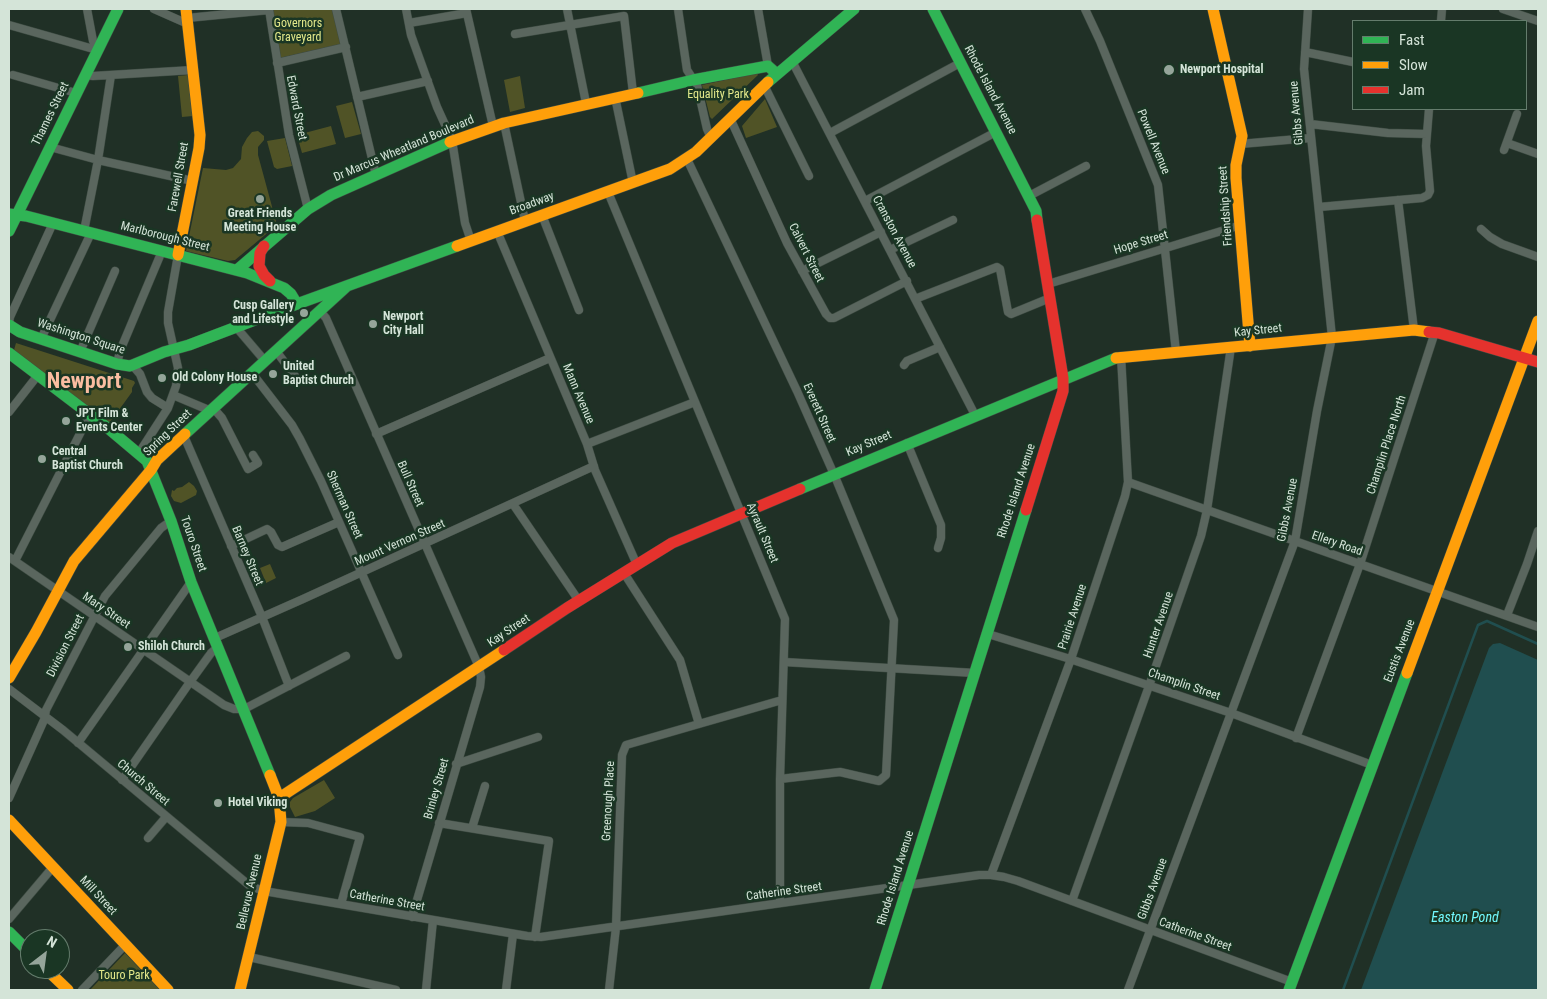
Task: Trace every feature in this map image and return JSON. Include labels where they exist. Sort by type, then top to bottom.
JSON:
[{"type":"street","points":[[87,9],[93,41],[97,50]]},
{"type":"street","name":"Thames Street","points":[[9,231],[13,214],[50,147],[118,9]]},
{"type":"street","points":[[154,9],[187,17],[269,9]]},
{"type":"street","name":"Edward Street","points":[[269,9],[289,134],[308,210]]},
{"type":"street","points":[[336,9],[376,175]]},
{"type":"street","points":[[406,9],[411,35],[452,140],[465,223],[471,241]]},
{"type":"street","points":[[567,9],[586,103]]},
{"type":"street","points":[[678,9],[687,70],[696,85],[711,138]]},
{"type":"street","points":[[758,9],[773,70]]},
{"type":"street","name":"Broadway","points":[[174,349],[185,347],[471,241],[497,231],[524,217],[542,215],[661,173],[686,160],[764,85],[773,70],[792,61],[854,9]]},
{"type":"street","name":"Rhode Island Avenue","points":[[875,990],[1063,392],[1063,378],[1036,211],[933,9]]},
{"type":"street","name":"Powell Avenue","points":[[1085,9],[1100,41],[1158,185],[1176,352]]},
{"type":"street","name":"Friendship Street","points":[[1213,9],[1242,136],[1236,178],[1250,346]]},
{"type":"street","name":"Gibbs Avenue","points":[[1128,990],[1295,541],[1317,411],[1332,337],[1304,69],[1308,9]]},
{"type":"street","points":[[1503,9],[1538,21]]},
{"type":"street","points":[[409,23],[466,11],[524,217]]},
{"type":"street","points":[[515,34],[624,16],[633,93]]},
{"type":"street","name":"Farewell Street","points":[[139,453],[168,408],[173,395],[178,368],[168,323],[168,312],[200,135],[187,17]]},
{"type":"street","points":[[9,25],[97,50]]},
{"type":"street","points":[[277,63],[346,47]]},
{"type":"street","points":[[1305,52],[1352,62]]},
{"type":"street","name":"Cranston Avenue","points":[[792,61],[975,415]]},
{"type":"street","points":[[830,132],[960,63]]},
{"type":"street","points":[[85,75],[193,70]]},
{"type":"street","name":"Dr Marcus Wheatland Boulevard","points":[[237,270],[308,210],[331,196],[452,140],[499,124],[586,103],[693,80],[773,70]]},
{"type":"street","points":[[13,75],[76,93]]},
{"type":"street","points":[[41,338],[88,232],[112,75]]},
{"type":"street","points":[[357,97],[428,80]]},
{"type":"street","points":[[764,85],[810,176]]},
{"type":"street","points":[[615,97],[633,183]]},
{"type":"street","points":[[1319,207],[1422,198],[1428,195],[1430,191],[1427,134],[1429,110]]},
{"type":"street","points":[[1517,114],[1505,146],[1538,154]]},
{"type":"street","name":"Calvert Street","points":[[730,118],[783,234],[826,314],[830,318],[834,318],[907,281]]},
{"type":"street","points":[[1310,124],[1388,133],[1427,134]]},
{"type":"street","points":[[865,201],[996,132]]},
{"type":"street","points":[[1240,144],[1310,138]]},
{"type":"street","points":[[50,147],[98,160],[193,181]]},
{"type":"street","name":"Everett Street","points":[[686,160],[797,391],[834,474],[894,620],[886,775],[878,781],[840,772],[780,780]]},
{"type":"street","points":[[1029,196],[1086,166]]},
{"type":"street","name":"Ayrault Street","points":[[608,192],[785,619],[780,780],[780,904]]},
{"type":"street","points":[[1398,200],[1414,330]]},
{"type":"street","name":"Marlborough Street","points":[[13,214],[237,270],[272,282],[286,290],[297,304]]},
{"type":"street","points":[[542,215],[578,310]]},
{"type":"street","points":[[890,250],[953,220]]},
{"type":"street","points":[[11,328],[10,317],[53,223]]},
{"type":"street","name":"Hope Street","points":[[1048,284],[1241,225]]},
{"type":"street","points":[[1482,229],[1490,237],[1502,244],[1538,257]]},
{"type":"street","name":"Mann Avenue","points":[[497,231],[636,565]]},
{"type":"street","points":[[802,271],[881,232]]},
{"type":"street","points":[[264,246],[260,253],[259,266],[264,275],[272,282]]},
{"type":"street","points":[[117,364],[120,351],[162,251]]},
{"type":"street","points":[[915,299],[997,267],[1000,268],[1008,312],[1011,314],[1050,298]]},
{"type":"street","points":[[80,352],[115,271]]},
{"type":"street","name":"Spring Street","points":[[9,678],[74,561],[157,460],[347,286]]},
{"type":"street","name":"Bull Street","points":[[320,311],[326,318],[479,667]]},
{"type":"street","name":"Eustis Avenue","points":[[1290,986],[1538,321]]},
{"type":"street","points":[[236,327],[265,361]]},
{"type":"street","name":"Washington Square","points":[[11,328],[117,364],[133,366],[174,349]]},
{"type":"street","name":"Kay Street","points":[[279,798],[579,601],[672,543],[1063,378],[1122,356],[1414,330],[1434,332],[1538,362]]},
{"type":"street","name":"Champlin Place North","points":[[1296,738],[1360,564],[1434,332]]},
{"type":"street","points":[[904,366],[907,361],[940,346]]},
{"type":"street","name":"Hunter Avenue","points":[[1072,901],[1193,561],[1208,510],[1231,347]]},
{"type":"street","points":[[276,352],[295,376]]},
{"type":"street","name":"Touro Street","points":[[9,353],[146,459],[171,521],[192,582],[279,798]]},
{"type":"street","name":"Prairie Avenue","points":[[991,875],[1071,659],[1125,496],[1128,482],[1122,356]]},
{"type":"street","points":[[376,434],[550,358]]},
{"type":"street","points":[[133,366],[141,376],[146,392],[168,408]]},
{"type":"street","name":"Sherman Street","points":[[252,373],[300,439],[340,522],[398,655]]},
{"type":"street","points":[[9,412],[38,375]]},
{"type":"street","points":[[173,395],[212,410],[221,416],[248,469],[258,464],[253,455]]},
{"type":"street","points":[[587,444],[695,402]]},
{"type":"street","points":[[12,559],[90,414]]},
{"type":"street","name":"Barney Street","points":[[184,436],[289,686]]},
{"type":"street","points":[[907,443],[941,525],[942,538],[938,548]]},
{"type":"street","name":"Mount Vernon Street","points":[[216,643],[262,618],[594,466]]},
{"type":"street","name":"Ellery Road","points":[[1128,482],[1538,627]]},
{"type":"street","points":[[513,504],[579,601]]},
{"type":"street","name":"Division Street","points":[[9,798],[44,715],[105,596],[162,528],[171,521]]},
{"type":"street","points":[[231,546],[267,529],[271,532],[278,545],[282,547],[340,522]]},
{"type":"street","points":[[1507,615],[1538,531]]},
{"type":"street","name":"Mary Street","points":[[12,559],[224,705],[234,709],[242,709]]},
{"type":"street","points":[[624,573],[680,660],[698,724]]},
{"type":"street","points":[[78,743],[192,582]]},
{"type":"street","name":"Champlin Street","points":[[988,634],[1071,659],[1231,713],[1372,765]]},
{"type":"street","points":[[122,780],[211,653],[216,643]]},
{"type":"street","points":[[242,709],[346,656]]},
{"type":"street","points":[[784,662],[975,672]]},
{"type":"street","name":"Brinley Street","points":[[412,917],[480,687],[479,667]]},
{"type":"street","name":"Church Street","points":[[9,689],[44,715],[250,886],[264,891]]},
{"type":"street","name":"Greenough Place","points":[[609,990],[616,927],[623,750],[630,743],[782,700]]},
{"type":"street","points":[[456,764],[538,737]]},
{"type":"street","points":[[472,828],[485,786]]},
{"type":"street","name":"Bellevue Avenue","points":[[240,990],[281,822],[279,798]]},
{"type":"street","points":[[148,838],[166,817]]},
{"type":"street","name":"Mill Street","points":[[9,820],[168,990]]},
{"type":"street","points":[[281,822],[308,824],[360,837],[342,904]]},
{"type":"street","points":[[439,823],[550,841],[535,937]]},
{"type":"street","points":[[9,919],[52,867]]},
{"type":"street","name":"Catherine Street","points":[[264,891],[535,937],[979,875],[1004,876],[1150,930],[1290,986]]},
{"type":"street","points":[[426,990],[433,920]]},
{"type":"street","points":[[9,932],[20,943]]},
{"type":"street","points":[[506,990],[513,934]]},
{"type":"street","points":[[82,990],[125,945]]},
{"type":"street","points":[[249,957],[396,990]]},
{"type":"street","points":[[56,979],[68,990]]},
{"type":"green space","name":"Governors Graveyard","points":[[273,9],[333,9],[342,44],[280,58]]},
{"type":"green space","name":"Equality Park","points":[[757,73],[758,75],[712,119],[710,117],[702,85]]},
{"type":"green space","points":[[188,75],[193,116],[182,117],[178,76]]},
{"type":"green space","points":[[520,76],[525,108],[510,112],[504,80]]},
{"type":"green space","points":[[765,99],[777,127],[746,138],[742,126]]},
{"type":"green space","points":[[352,102],[361,134],[345,138],[336,106]]},
{"type":"green space","points":[[331,126],[336,144],[302,153],[297,135]]},
{"type":"green space","points":[[258,131],[264,136],[264,140],[258,147],[258,155],[277,225],[235,260],[228,261],[186,251],[203,168],[226,170],[233,168],[241,159],[242,147],[247,138],[252,132]]},
{"type":"green space","points":[[285,138],[292,166],[277,169],[274,167],[267,141]]},
{"type":"green space","points":[[16,343],[134,381],[132,392],[108,423],[14,350]]},
{"type":"green space","points":[[189,482],[197,491],[196,495],[181,503],[174,501],[171,496],[172,490],[174,491]]},
{"type":"green space","points":[[270,564],[276,578],[266,583],[260,568]]},
{"type":"green space","points":[[324,780],[335,798],[315,811],[295,817],[290,807],[290,802],[293,798]]},
{"type":"green space","name":"Touro Park","points":[[125,953],[160,990],[90,990]]},
{"type":"water","name":"Easton Pond","points":[[1500,643],[1538,660],[1538,990],[1361,990],[1489,648],[1493,644]]},
{"type":"waterway","points":[[1343,990],[1478,625],[1487,621],[1538,644]]},
{"type":"traffic: fast","points":[[9,231],[118,9]]},
{"type":"traffic: fast","points":[[768,82],[854,9]]},
{"type":"traffic: fast","points":[[933,9],[1036,211],[1037,220]]},
{"type":"traffic: fast","points":[[638,93],[693,80],[768,66],[777,74]]},
{"type":"traffic: fast","points":[[237,270],[308,209],[331,195],[450,142]]},
{"type":"traffic: fast","points":[[9,214],[26,216],[247,273],[284,288],[291,294],[297,304],[457,246]]},
{"type":"traffic: fast","points":[[185,434],[346,287]]},
{"type":"traffic: fast","points":[[9,325],[20,332],[117,364],[130,366],[297,304]]},
{"type":"traffic: fast","points":[[9,353],[109,429],[147,461],[171,521],[191,582],[270,775]]},
{"type":"traffic: fast","points":[[800,489],[1116,358]]},
{"type":"traffic: fast","points":[[875,990],[1026,510]]},
{"type":"traffic: fast","points":[[1289,990],[1407,673]]},
{"type":"traffic: fast","points":[[9,932],[20,943]]},
{"type":"traffic: slow","points":[[178,255],[200,135],[186,9]]},
{"type":"traffic: slow","points":[[1213,9],[1242,136],[1236,165],[1236,178],[1250,346]]},
{"type":"traffic: slow","points":[[457,246],[670,169],[696,152],[768,82]]},
{"type":"traffic: slow","points":[[450,142],[504,123],[638,93]]},
{"type":"traffic: slow","points":[[1407,673],[1538,321]]},
{"type":"traffic: slow","points":[[1116,358],[1414,330],[1429,332]]},
{"type":"traffic: slow","points":[[9,678],[74,561],[151,470],[157,460],[185,434]]},
{"type":"traffic: slow","points":[[279,798],[504,650]]},
{"type":"traffic: slow","points":[[240,990],[281,822],[279,798],[270,775]]},
{"type":"traffic: slow","points":[[9,820],[168,990]]},
{"type":"traffic: slow","points":[[56,979],[68,990]]},
{"type":"traffic: jam","points":[[1026,510],[1063,391],[1063,378],[1037,220]]},
{"type":"traffic: jam","points":[[264,246],[260,253],[259,266],[270,281]]},
{"type":"traffic: jam","points":[[1429,332],[1439,333],[1538,362]]},
{"type":"traffic: jam","points":[[504,650],[567,608],[672,543],[800,489]]},
{"type":"place","name":"Newport Hospital","points":[[1169,70]]},
{"type":"place","name":"Great Friends Meeting House","points":[[260,199]]},
{"type":"place","name":"Cusp Gallery and Lifestyle","points":[[304,313]]},
{"type":"place","name":"Newport City Hall","points":[[373,324]]},
{"type":"place","name":"United Baptist Church","points":[[273,374]]},
{"type":"place","name":"Old Colony House","points":[[162,378]]},
{"type":"place","name":"JPT Film & Events Center","points":[[66,421]]},
{"type":"place","name":"Central Baptist Church","points":[[42,459]]},
{"type":"place","name":"Shiloh Church","points":[[128,647]]},
{"type":"place","name":"Hotel Viking","points":[[218,803]]},
{"type":"district","name":"Newport","points":[[84,382]]}]
